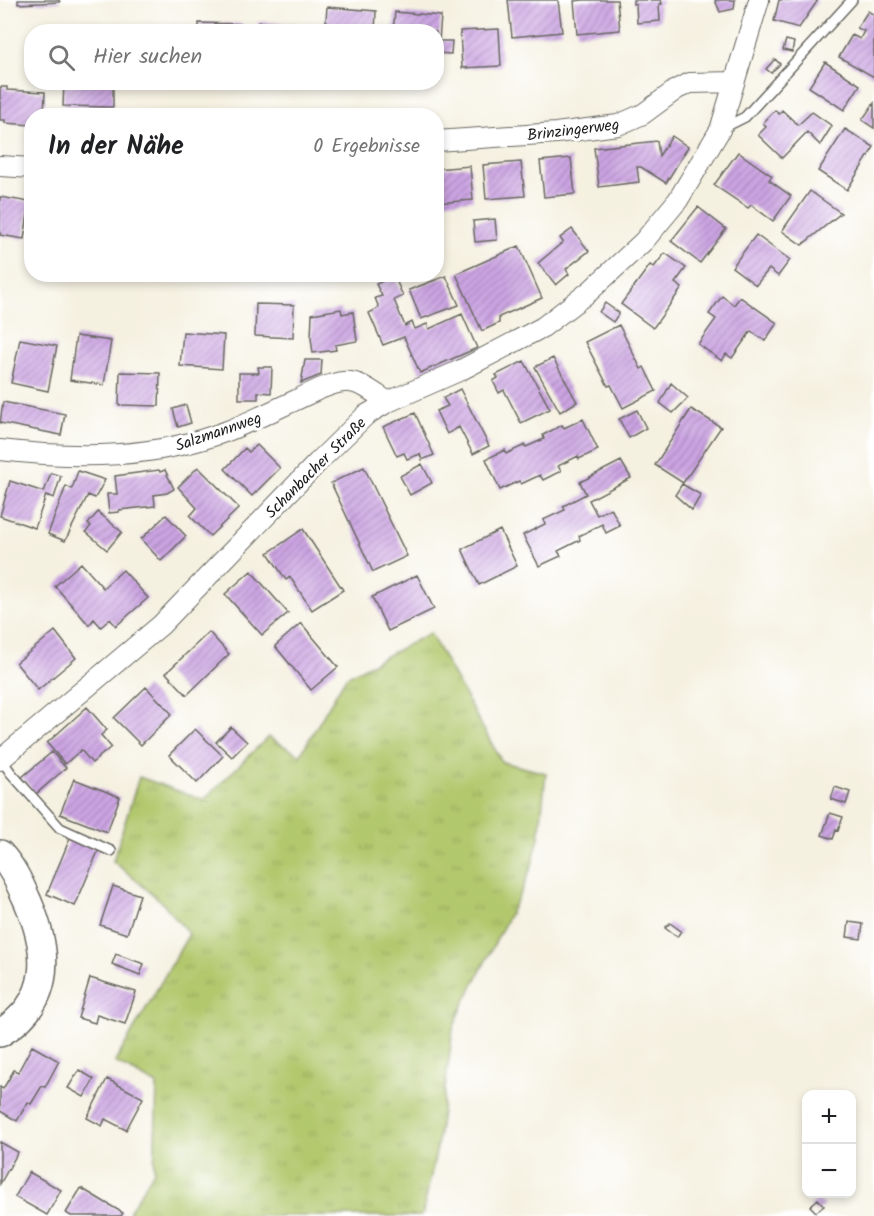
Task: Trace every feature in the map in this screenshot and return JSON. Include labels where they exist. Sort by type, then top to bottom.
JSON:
[{"type":"street","name":"Schanbacher Straße","points":[[0,759],[161,625],[336,443],[366,415],[388,402],[461,370],[526,337],[549,323],[590,291],[628,256],[662,221],[720,130],[759,0]]},
{"type":"street","name":"Brinzingerweg","points":[[444,140],[556,133],[618,124],[643,114],[676,89],[690,83],[733,82]]},
{"type":"street","points":[[0,166],[24,168]]},
{"type":"street","name":"Salzmannweg","points":[[0,450],[70,456],[115,455],[158,450],[208,438],[252,421],[326,387],[344,382],[359,384],[388,402]]},
{"type":"street","points":[[0,854],[15,874],[33,915],[40,934],[44,957],[39,986],[31,1003],[20,1017],[0,1033]]},
{"type":"lane","points":[[720,130],[745,117],[852,0]]},
{"type":"lane","points":[[0,759],[63,830],[111,851]]},
{"type":"green space","points":[[430,633],[502,762],[546,773],[539,837],[532,865],[522,890],[453,1029],[437,1148],[422,1216],[135,1216],[129,1212],[154,1171],[157,1085],[115,1062],[189,934],[162,902],[113,861],[139,777],[204,800],[268,737],[300,755],[346,677]]},
{"type":"building","points":[[18,0],[59,0],[60,2],[18,4]]},
{"type":"building","points":[[508,0],[558,0],[562,32],[512,37]]},
{"type":"building","points":[[617,0],[620,30],[577,34],[574,1]]},
{"type":"building","points":[[633,0],[661,0],[662,4],[659,4],[660,21],[637,23],[636,4],[633,4]]},
{"type":"building","points":[[715,0],[735,0],[734,9],[720,12]]},
{"type":"building","points":[[779,0],[818,0],[799,28],[774,21]]},
{"type":"building","points":[[327,7],[376,11],[375,24],[326,24]]},
{"type":"building","points":[[868,11],[874,15],[874,77],[839,57],[852,35],[860,39],[864,31],[857,28]]},
{"type":"building","points":[[395,12],[441,16],[440,24],[394,24]]},
{"type":"building","points":[[258,22],[300,24],[258,24]]},
{"type":"building","points":[[499,29],[501,66],[462,68],[460,31]]},
{"type":"building","points":[[786,40],[794,42],[792,52],[783,50]]},
{"type":"building","points":[[444,41],[452,41],[451,54],[444,54]]},
{"type":"building","points":[[775,59],[780,64],[771,73],[766,69]]},
{"type":"building","points":[[825,62],[860,85],[844,110],[809,87]]},
{"type":"building","points":[[0,87],[7,87],[7,90],[45,92],[44,108],[24,108],[24,124],[5,123],[5,120],[0,120]]},
{"type":"building","points":[[64,90],[113,90],[113,107],[63,106]]},
{"type":"building","points":[[874,103],[874,128],[862,120]]},
{"type":"building","points":[[775,110],[779,114],[782,110],[798,125],[812,112],[832,126],[820,145],[807,132],[782,158],[758,135],[766,127],[763,123]]},
{"type":"building","points":[[845,129],[874,147],[847,190],[818,171]]},
{"type":"building","points":[[672,136],[688,147],[666,183],[641,167],[637,167],[639,182],[599,187],[594,148],[657,141],[659,156]]},
{"type":"building","points":[[738,152],[772,176],[769,180],[791,196],[773,221],[751,205],[748,208],[714,185]]},
{"type":"building","points":[[571,158],[575,194],[544,197],[540,161]]},
{"type":"building","points":[[521,162],[525,196],[486,199],[483,165]]},
{"type":"building","points":[[470,166],[473,200],[444,202],[444,168]]},
{"type":"building","points":[[810,191],[841,213],[802,245],[782,231]]},
{"type":"building","points":[[0,197],[24,201],[24,239],[0,235]]},
{"type":"building","points":[[698,207],[726,229],[700,263],[671,241]]},
{"type":"building","points":[[495,219],[497,240],[475,242],[473,221]]},
{"type":"building","points":[[572,229],[589,251],[566,269],[569,274],[556,285],[538,263],[563,242],[560,238]]},
{"type":"building","points":[[756,235],[790,260],[778,276],[769,269],[756,285],[732,267]]},
{"type":"building","points":[[519,246],[542,298],[499,317],[499,323],[482,331],[456,274]]},
{"type":"building","points":[[665,253],[686,268],[675,283],[682,288],[653,328],[621,304],[650,265],[654,267]]},
{"type":"building","points":[[446,276],[459,305],[421,319],[409,290],[430,282],[444,282]]},
{"type":"building","points":[[397,282],[403,296],[394,300],[405,326],[412,322],[415,329],[427,324],[429,329],[462,314],[477,348],[420,373],[404,337],[383,345],[369,313],[379,308],[375,298],[382,296],[376,284]]},
{"type":"building","points":[[722,296],[734,305],[740,297],[777,323],[765,341],[751,331],[732,358],[726,354],[722,361],[698,344],[716,319],[709,314]]},
{"type":"building","points":[[605,303],[619,313],[613,322],[599,312]]},
{"type":"building","points":[[256,304],[294,305],[293,338],[255,336]]},
{"type":"building","points":[[341,309],[342,314],[353,312],[357,341],[335,345],[336,350],[313,353],[312,314]]},
{"type":"building","points":[[619,325],[641,369],[644,367],[656,391],[623,408],[611,385],[608,386],[585,342]]},
{"type":"building","points":[[183,332],[224,335],[222,369],[180,366]]},
{"type":"building","points":[[76,336],[111,341],[104,385],[70,380]]},
{"type":"building","points":[[20,339],[57,346],[48,391],[11,383]]},
{"type":"building","points":[[553,358],[577,402],[560,412],[535,367]]},
{"type":"building","points":[[305,360],[322,360],[321,375],[301,383]]},
{"type":"building","points":[[524,361],[550,409],[521,423],[504,390],[499,393],[493,381],[498,378],[496,375]]},
{"type":"building","points":[[258,367],[272,367],[271,393],[258,392],[258,399],[239,399],[239,373],[259,373]]},
{"type":"building","points":[[120,372],[160,373],[159,406],[119,405]]},
{"type":"building","points":[[671,383],[688,398],[673,413],[660,403]]},
{"type":"building","points":[[460,389],[489,446],[473,454],[459,427],[447,434],[436,411],[448,406],[443,398]]},
{"type":"building","points":[[3,402],[65,414],[61,435],[0,423]]},
{"type":"building","points":[[186,405],[191,423],[178,427],[173,409]]},
{"type":"building","points":[[691,409],[721,427],[683,483],[655,465]]},
{"type":"building","points":[[637,410],[646,428],[629,438],[619,419]]},
{"type":"building","points":[[415,413],[434,455],[422,460],[420,454],[407,459],[404,453],[397,456],[383,427]]},
{"type":"building","points":[[583,419],[598,450],[579,459],[578,456],[558,466],[561,471],[543,480],[540,475],[500,490],[486,459],[505,450],[506,454],[525,445],[526,447],[544,439],[543,435],[562,425],[564,428]]},
{"type":"building","points":[[257,445],[280,468],[252,496],[225,469],[245,448],[249,452]]},
{"type":"building","points":[[621,461],[631,478],[589,500],[597,515],[611,508],[620,526],[606,533],[602,524],[579,536],[580,540],[558,551],[561,556],[539,566],[523,535],[545,524],[543,520],[565,510],[563,506],[586,494],[580,482]]},
{"type":"building","points":[[422,464],[432,483],[410,495],[400,476]]},
{"type":"building","points":[[198,467],[239,508],[210,536],[190,516],[197,508],[178,487]]},
{"type":"building","points":[[364,467],[407,556],[373,572],[331,483]]},
{"type":"building","points":[[159,470],[160,472],[165,470],[174,489],[167,493],[154,495],[155,506],[109,513],[107,494],[117,494],[115,476]]},
{"type":"building","points":[[78,471],[105,480],[95,498],[88,495],[65,541],[48,534],[66,486],[72,489]]},
{"type":"building","points":[[51,473],[61,476],[54,498],[46,495],[35,528],[0,516],[10,481],[44,492]]},
{"type":"building","points":[[682,484],[701,495],[692,510],[675,495]]},
{"type":"building","points":[[98,512],[122,532],[107,550],[86,532],[91,526],[88,524]]},
{"type":"building","points":[[166,515],[186,536],[161,561],[141,539]]},
{"type":"building","points":[[303,529],[343,590],[312,610],[290,577],[286,580],[268,553]]},
{"type":"building","points":[[500,530],[517,566],[479,585],[462,549]]},
{"type":"building","points":[[81,563],[103,588],[123,570],[148,598],[116,626],[110,619],[101,627],[94,619],[89,625],[55,586]]},
{"type":"building","points":[[251,571],[288,613],[262,635],[225,594]]},
{"type":"building","points":[[417,575],[434,609],[388,631],[372,597]]},
{"type":"building","points":[[301,623],[338,667],[311,690],[275,646]]},
{"type":"building","points":[[55,631],[76,658],[38,690],[16,663]]},
{"type":"building","points":[[209,632],[229,654],[187,695],[166,673]]},
{"type":"building","points":[[146,687],[172,714],[141,745],[114,718]]},
{"type":"building","points":[[87,707],[107,730],[101,735],[111,747],[92,763],[81,750],[65,764],[47,743]]},
{"type":"building","points":[[231,727],[247,742],[232,757],[216,742]]},
{"type":"building","points":[[195,729],[223,756],[197,783],[169,755]]},
{"type":"building","points":[[52,752],[66,768],[36,794],[22,777]]},
{"type":"building","points":[[74,779],[120,797],[107,832],[60,814]]},
{"type":"building","points":[[835,787],[850,792],[846,804],[831,799]]},
{"type":"building","points":[[830,813],[843,817],[833,839],[822,835]]},
{"type":"building","points":[[70,838],[99,849],[75,906],[47,894]]},
{"type":"building","points":[[113,886],[140,895],[127,934],[100,925]]},
{"type":"building","points":[[849,922],[863,924],[861,939],[847,937]]},
{"type":"building","points":[[670,923],[681,931],[677,937],[665,928]]},
{"type":"building","points":[[116,954],[144,964],[140,975],[112,964]]},
{"type":"building","points":[[90,978],[136,992],[125,1024],[97,1015],[95,1023],[78,1018]]},
{"type":"building","points":[[32,1046],[59,1061],[45,1087],[42,1086],[31,1104],[28,1102],[17,1121],[0,1111],[0,1087],[3,1089],[14,1070],[18,1072]]},
{"type":"building","points":[[79,1070],[94,1079],[84,1097],[68,1088]]},
{"type":"building","points":[[107,1079],[143,1098],[126,1130],[105,1119],[102,1126],[87,1118]]},
{"type":"building","points":[[0,1142],[18,1152],[0,1184]]},
{"type":"building","points":[[29,1172],[61,1190],[47,1215],[15,1197]]},
{"type":"building","points":[[81,1188],[123,1213],[121,1216],[71,1216],[66,1213]]},
{"type":"building","points":[[818,1199],[824,1206],[816,1212],[810,1206]]}]
